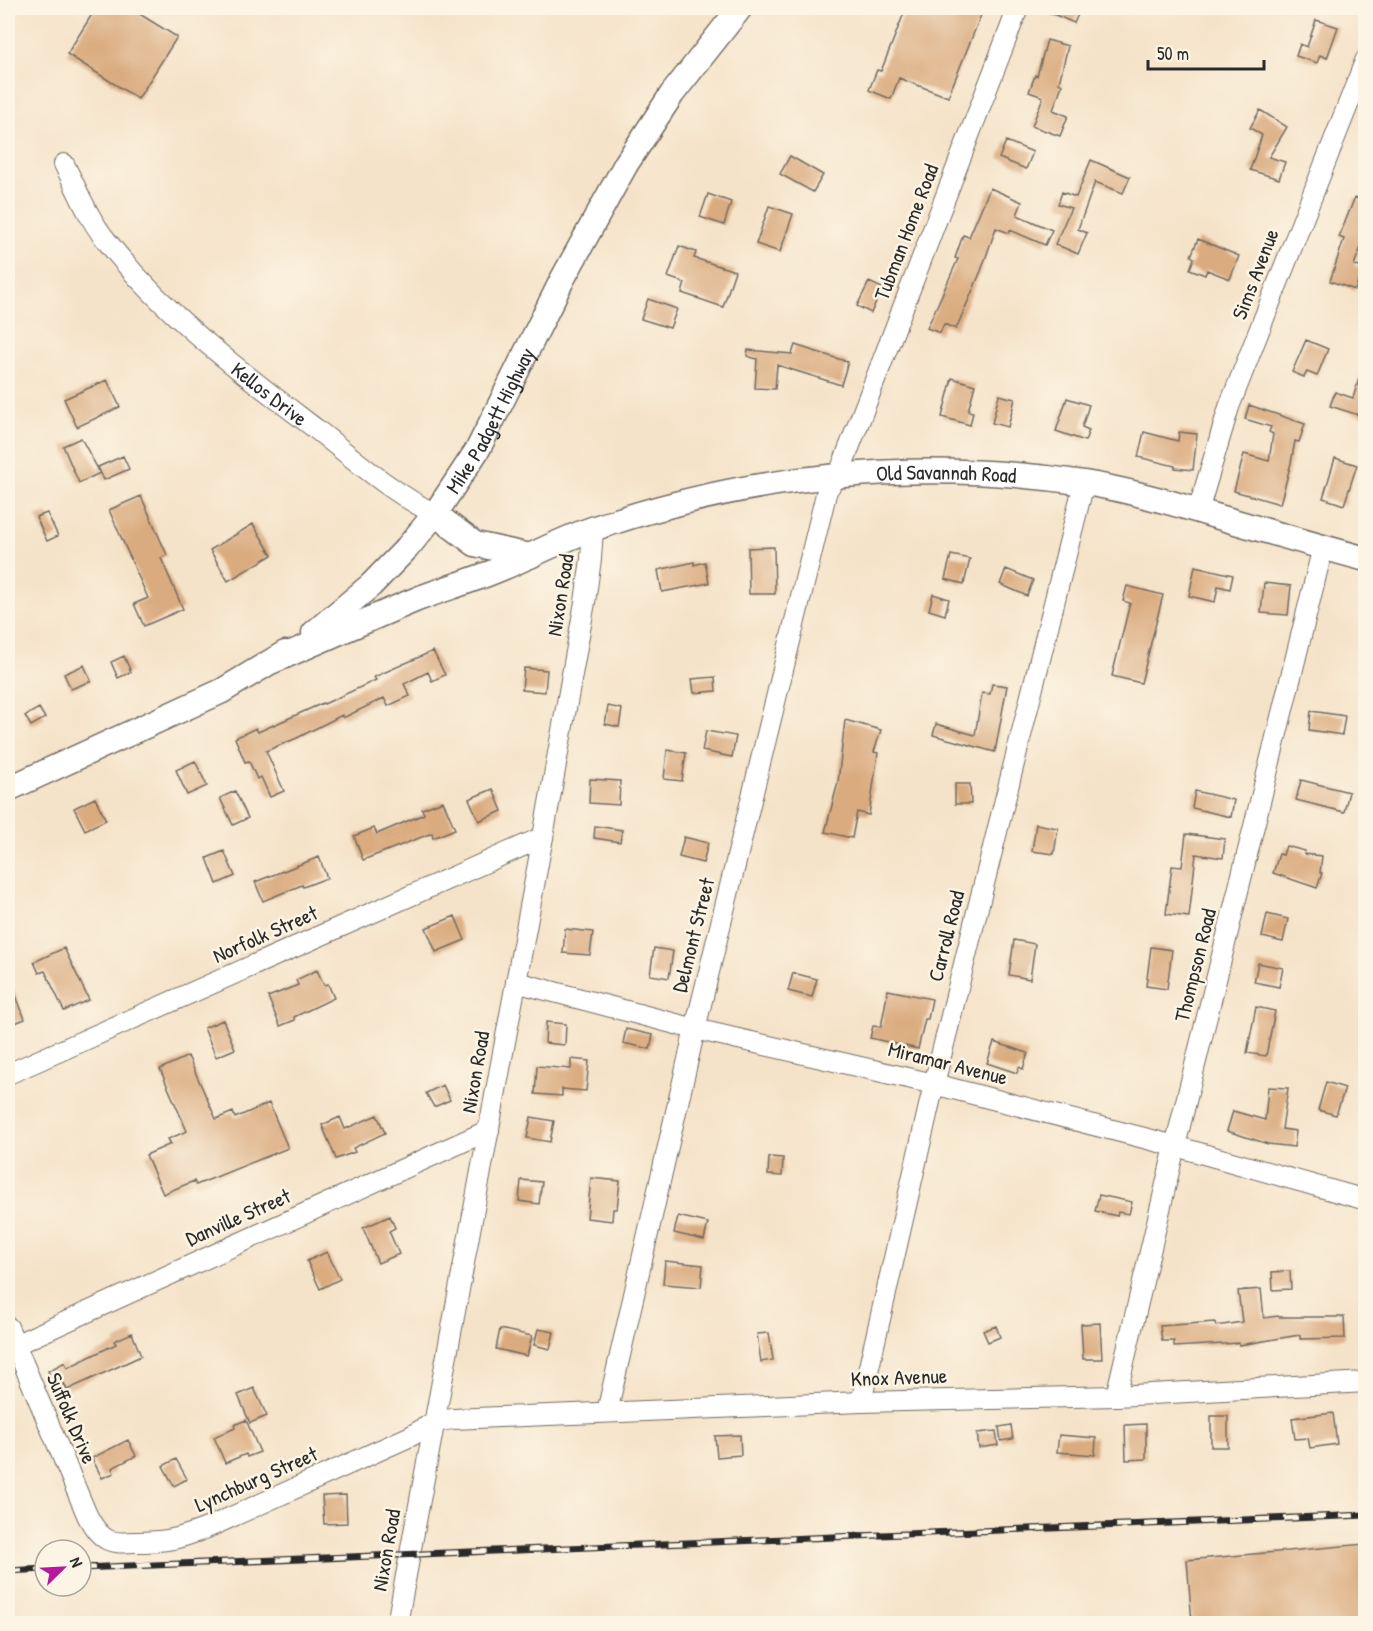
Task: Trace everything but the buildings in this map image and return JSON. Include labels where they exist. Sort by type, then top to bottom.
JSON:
[{"type":"main road","name":"Mike Padgett Highway","points":[[8,789],[222,691],[273,661],[333,619],[407,548],[435,514],[478,449],[563,278],[626,164],[672,94],[740,8]]},
{"type":"main road","name":"Old Savannah Road","points":[[273,661],[421,598],[501,569],[593,528],[721,492],[766,483],[839,474],[909,471],[967,472],[1084,483],[1129,491],[1365,559]]},
{"type":"main road","name":"Kellos Drive","points":[[435,514],[475,544],[530,556]]},
{"type":"street","name":"Tubman Home Road","points":[[839,474],[1018,8]]},
{"type":"street","name":"Sims Avenue","points":[[1198,511],[1229,407],[1365,59]]},
{"type":"street","name":"Kellos Drive","points":[[64,164],[84,205],[105,239],[183,322],[223,359],[414,504],[435,514]]},
{"type":"street","name":"Delmont Street","points":[[607,1412],[695,1029],[827,490],[839,474]]},
{"type":"street","name":"Carroll Road","points":[[861,1402],[934,1084],[1084,483]]},
{"type":"street","name":"Nixon Road","points":[[397,1623],[543,837],[585,602],[593,528]]},
{"type":"street","name":"Thompson Road","points":[[1116,1396],[1175,1146],[1323,547]]},
{"type":"street","name":"Norfolk Street","points":[[8,1074],[543,837]]},
{"type":"street","name":"Miramar Avenue","points":[[516,982],[695,1029],[934,1084],[1175,1146],[1365,1200]]},
{"type":"street","name":"Danville Street","points":[[10,1340],[489,1130]]},
{"type":"street","name":"Suffolk Drive","points":[[10,1340],[93,1527]]},
{"type":"street","name":"Knox Avenue","points":[[434,1422],[453,1419],[861,1402],[1116,1396],[1365,1382]]},
{"type":"street","name":"Lynchburg Street","points":[[93,1527],[103,1536],[117,1543],[170,1541],[180,1538],[411,1436],[434,1422]]},
{"type":"railway","points":[[93,1568],[1366,1515]]},
{"type":"railway","points":[[8,1571],[33,1570]]}]
